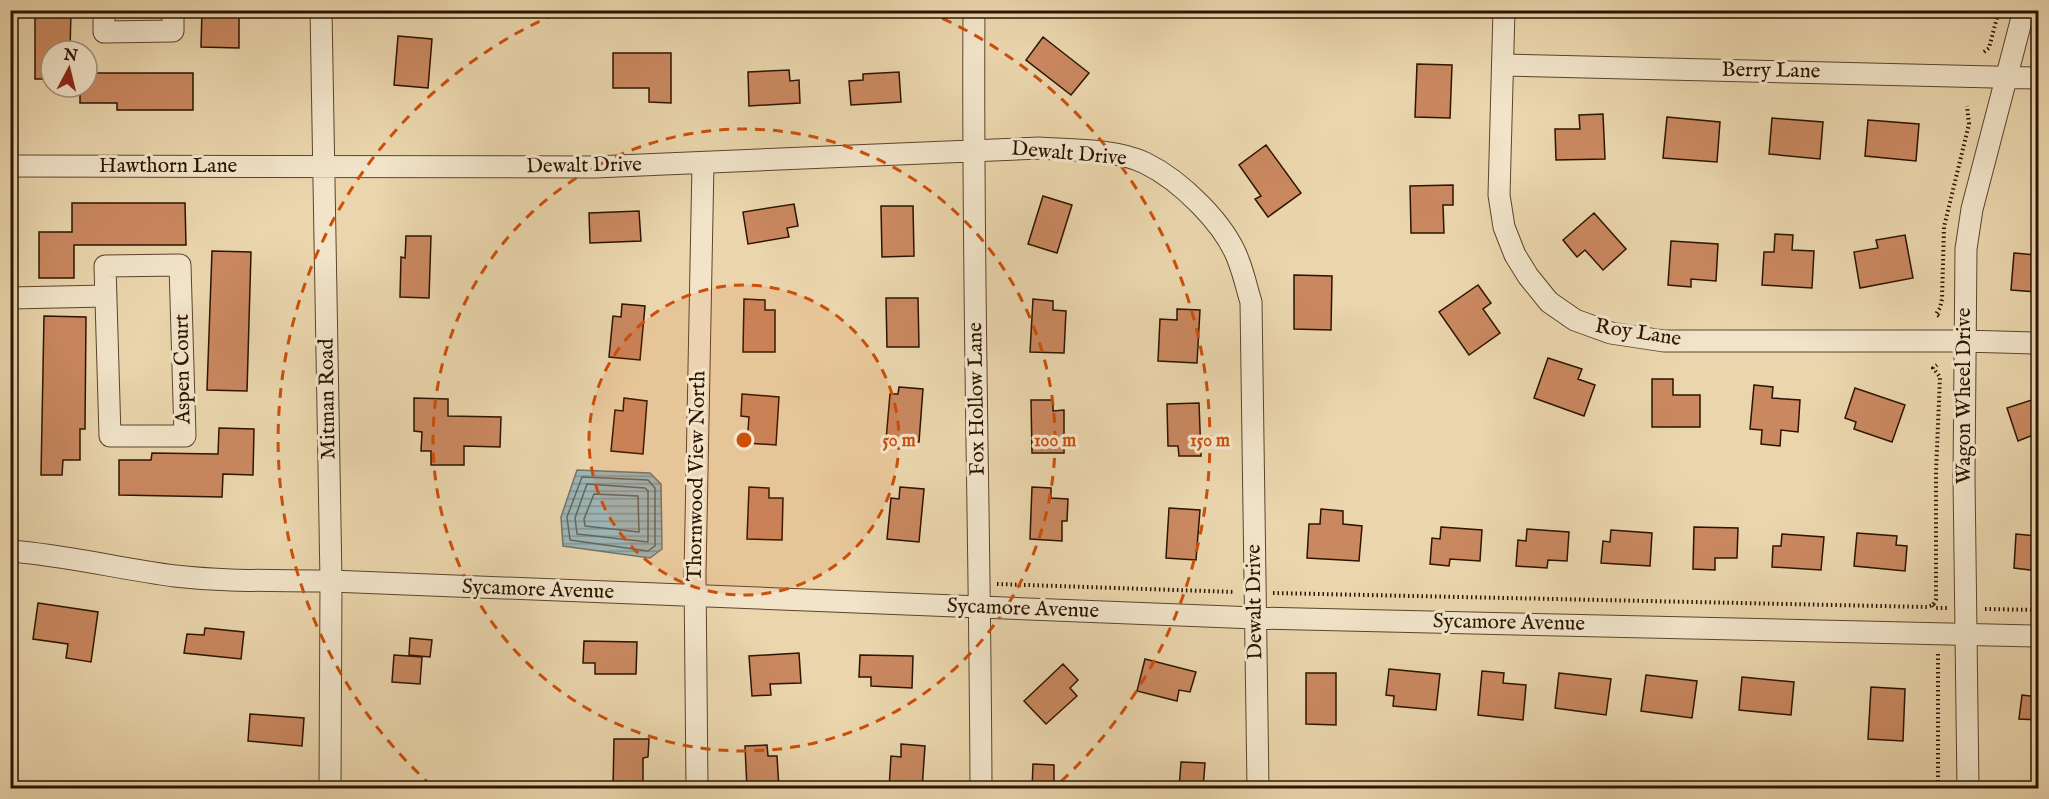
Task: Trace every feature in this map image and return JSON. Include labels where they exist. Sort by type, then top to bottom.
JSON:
[{"type":"street","points":[[104,10],[104,32],[173,31],[173,10]]},
{"type":"street","name":"Mitman Road","points":[[321,10],[331,581],[330,789]]},
{"type":"street","name":"Fox Hollow Lane","points":[[974,10],[973,150],[981,608],[981,789]]},
{"type":"street","name":"Roy Lane","points":[[1504,10],[1499,195],[1504,227],[1515,255],[1528,276],[1549,302],[1575,320],[1611,333],[1665,341],[2038,343]]},
{"type":"street","name":"Wagon Wheel Drive","points":[[1968,789],[1964,341],[1967,237],[1972,209],[2024,10]]},
{"type":"street","name":"Berry Lane","points":[[1503,64],[2038,78]]},
{"type":"street","name":"Dewalt Drive","points":[[325,166],[595,167],[1039,147],[1119,155],[1144,162],[1181,186],[1208,214],[1224,235],[1239,260],[1251,302],[1258,789]]},
{"type":"street","name":"Thornwood View North","points":[[697,789],[695,597],[703,163]]},
{"type":"street","name":"Hawthorn Lane","points":[[10,166],[325,166]]},
{"type":"street","name":"Aspen Court","points":[[180,265],[185,436],[110,436],[106,296],[105,266],[180,265]]},
{"type":"street","points":[[10,298],[106,296]]},
{"type":"street","name":"Sycamore Avenue","points":[[10,551],[53,555],[203,579],[331,581],[1255,618],[2038,636]]},
{"type":"path","points":[[1984,52],[1989,48],[1999,10]]},
{"type":"path","points":[[1282,593],[1935,606],[1936,472],[1940,377],[1933,368],[1937,365]]},
{"type":"path","points":[[1015,585],[1222,592]]},
{"type":"path","points":[[1995,609],[2038,610]]},
{"type":"path","points":[[1938,664],[1938,789]]},
{"type":"water","points":[[577,470],[650,473],[661,484],[662,549],[650,558],[563,546],[561,517]]},
{"type":"building","points":[[35,10],[71,10],[70,39],[39,39],[39,79],[35,79]]},
{"type":"building","points":[[202,10],[239,10],[239,48],[201,47]]},
{"type":"building","points":[[398,36],[432,39],[428,88],[394,85]]},
{"type":"building","points":[[1043,37],[1089,73],[1071,95],[1026,60]]},
{"type":"building","points":[[613,53],[671,53],[671,103],[649,102],[649,88],[613,88]]},
{"type":"building","points":[[1417,64],[1452,65],[1450,118],[1415,117]]},
{"type":"building","points":[[789,70],[790,81],[799,80],[800,103],[749,106],[748,72]]},
{"type":"building","points":[[899,72],[901,102],[851,105],[849,81],[863,80],[863,74]]},
{"type":"building","points":[[99,73],[193,73],[193,110],[117,110],[117,103],[80,103],[80,99],[99,99]]},
{"type":"building","points":[[1603,114],[1605,159],[1556,160],[1555,129],[1580,129],[1579,115]]},
{"type":"building","points":[[1667,117],[1720,122],[1717,162],[1663,158]]},
{"type":"building","points":[[1772,118],[1823,122],[1820,159],[1769,154]]},
{"type":"building","points":[[1868,120],[1919,124],[1916,161],[1865,156]]},
{"type":"building","points":[[1266,145],[1301,193],[1268,217],[1255,199],[1261,196],[1239,165]]},
{"type":"building","points":[[1453,185],[1453,205],[1443,205],[1444,233],[1411,233],[1410,186]]},
{"type":"building","points":[[1043,196],[1072,205],[1057,253],[1028,244]]},
{"type":"building","points":[[72,203],[185,203],[186,245],[74,245],[74,278],[39,278],[39,232],[72,232]]},
{"type":"building","points":[[794,204],[798,226],[787,228],[789,237],[748,244],[743,212]]},
{"type":"building","points":[[881,206],[913,206],[914,256],[882,257]]},
{"type":"building","points":[[639,211],[641,241],[590,243],[589,213]]},
{"type":"building","points":[[1594,213],[1626,249],[1603,270],[1585,250],[1577,257],[1563,240]]},
{"type":"building","points":[[1775,234],[1793,235],[1792,250],[1814,251],[1812,288],[1762,285],[1764,252],[1774,252]]},
{"type":"building","points":[[1905,235],[1913,278],[1860,288],[1854,252],[1878,248],[1876,240]]},
{"type":"building","points":[[406,236],[431,236],[429,298],[400,297],[401,257],[405,258]]},
{"type":"building","points":[[1671,241],[1718,244],[1716,281],[1691,279],[1691,287],[1668,285]]},
{"type":"building","points":[[212,251],[251,252],[247,391],[207,390]]},
{"type":"building","points":[[2014,253],[2038,255],[2038,292],[2011,290]]},
{"type":"building","points":[[1294,275],[1332,276],[1331,330],[1294,329]]},
{"type":"building","points":[[1478,285],[1491,303],[1483,309],[1500,333],[1469,355],[1439,312]]},
{"type":"building","points":[[886,298],[918,298],[919,347],[887,347]]},
{"type":"building","points":[[744,299],[765,300],[765,310],[775,310],[775,352],[743,352]]},
{"type":"building","points":[[1033,299],[1053,301],[1053,310],[1066,311],[1064,353],[1030,352]]},
{"type":"building","points":[[622,304],[645,306],[640,360],[609,357],[613,316],[621,317]]},
{"type":"building","points":[[1177,309],[1200,310],[1197,363],[1158,361],[1160,319],[1177,320]]},
{"type":"building","points":[[44,316],[86,317],[85,429],[80,429],[80,460],[63,460],[62,475],[41,475]]},
{"type":"building","points":[[1548,358],[1582,369],[1578,379],[1595,385],[1584,416],[1534,398]]},
{"type":"building","points":[[1652,379],[1673,379],[1673,395],[1700,395],[1700,427],[1652,427]]},
{"type":"building","points":[[1754,385],[1773,387],[1772,398],[1800,400],[1798,432],[1781,430],[1780,446],[1761,444],[1762,430],[1750,429]]},
{"type":"building","points":[[899,387],[923,389],[919,442],[886,440],[890,394],[898,394]]},
{"type":"building","points":[[1855,388],[1905,405],[1892,442],[1854,429],[1856,422],[1845,418]]},
{"type":"building","points":[[742,394],[779,397],[776,445],[747,443],[749,417],[741,416]]},
{"type":"building","points":[[414,398],[448,399],[448,416],[501,417],[500,447],[464,446],[464,465],[431,465],[431,451],[421,451],[422,432],[414,431]]},
{"type":"building","points":[[624,398],[647,401],[643,454],[611,451],[615,410],[623,411]]},
{"type":"building","points":[[2038,398],[2038,433],[2018,441],[2007,408]]},
{"type":"building","points":[[1031,400],[1053,400],[1053,411],[1064,410],[1064,453],[1032,453]]},
{"type":"building","points":[[1199,403],[1201,456],[1179,456],[1178,446],[1168,446],[1167,404]]},
{"type":"building","points":[[219,428],[254,429],[253,475],[223,474],[222,497],[119,495],[119,460],[151,460],[152,453],[218,454]]},
{"type":"building","points":[[749,487],[769,488],[769,498],[783,498],[782,540],[747,539]]},
{"type":"building","points":[[900,487],[924,489],[919,542],[887,539],[891,498],[899,499]]},
{"type":"building","points":[[1032,487],[1051,488],[1051,498],[1068,499],[1067,521],[1062,521],[1062,541],[1030,539]]},
{"type":"building","points":[[1169,508],[1200,510],[1196,560],[1166,558]]},
{"type":"building","points":[[1321,509],[1343,511],[1343,524],[1362,526],[1359,561],[1307,558],[1309,524],[1320,524]]},
{"type":"building","points":[[1441,527],[1482,530],[1480,561],[1450,559],[1449,566],[1430,564],[1432,538],[1440,539]]},
{"type":"building","points":[[1694,527],[1738,528],[1737,558],[1715,558],[1715,570],[1693,569]]},
{"type":"building","points":[[1527,529],[1569,532],[1567,561],[1548,560],[1547,568],[1516,566],[1518,540],[1526,541]]},
{"type":"building","points":[[1611,530],[1652,533],[1650,566],[1601,563],[1603,541],[1610,542]]},
{"type":"building","points":[[1857,533],[1897,536],[1896,545],[1907,546],[1905,571],[1854,566]]},
{"type":"building","points":[[1782,534],[1824,537],[1821,570],[1772,567],[1773,546],[1781,546]]},
{"type":"building","points":[[2016,534],[2038,536],[2038,571],[2014,568]]},
{"type":"building","points":[[38,603],[98,612],[91,662],[66,658],[68,644],[33,639]]},
{"type":"building","points":[[205,628],[244,632],[241,659],[184,653],[187,634],[204,635]]},
{"type":"building","points":[[410,638],[432,640],[430,657],[409,655]]},
{"type":"building","points":[[584,641],[637,642],[636,674],[595,674],[595,663],[583,663]]},
{"type":"building","points":[[799,653],[801,683],[770,684],[771,695],[752,696],[749,656]]},
{"type":"building","points":[[394,655],[422,657],[420,684],[392,682]]},
{"type":"building","points":[[860,655],[913,656],[912,688],[871,686],[871,677],[859,677]]},
{"type":"building","points":[[1145,659],[1196,672],[1190,692],[1179,690],[1177,701],[1137,691]]},
{"type":"building","points":[[1063,664],[1078,680],[1070,688],[1077,696],[1046,724],[1024,701]]},
{"type":"building","points":[[1389,669],[1440,674],[1436,710],[1393,706],[1394,696],[1386,695]]},
{"type":"building","points":[[1482,671],[1504,673],[1503,683],[1526,685],[1523,720],[1478,715]]},
{"type":"building","points":[[1306,673],[1336,673],[1336,725],[1306,724]]},
{"type":"building","points":[[1559,673],[1611,679],[1606,715],[1555,708]]},
{"type":"building","points":[[1646,675],[1697,681],[1692,718],[1641,711]]},
{"type":"building","points":[[1742,677],[1794,682],[1791,715],[1739,710]]},
{"type":"building","points":[[1871,687],[1905,689],[1903,741],[1868,739]]},
{"type":"building","points":[[2022,695],[2038,697],[2038,720],[2019,719]]},
{"type":"building","points":[[250,714],[304,718],[302,746],[248,741]]},
{"type":"building","points":[[614,739],[649,739],[648,757],[643,758],[643,788],[613,788]]},
{"type":"building","points":[[901,744],[925,746],[922,789],[889,789],[891,756],[901,757]]},
{"type":"building","points":[[767,745],[768,756],[777,756],[779,789],[747,789],[745,746]]},
{"type":"building","points":[[1181,762],[1205,763],[1203,789],[1179,789]]},
{"type":"building","points":[[1033,764],[1054,765],[1054,789],[1032,789]]}]
